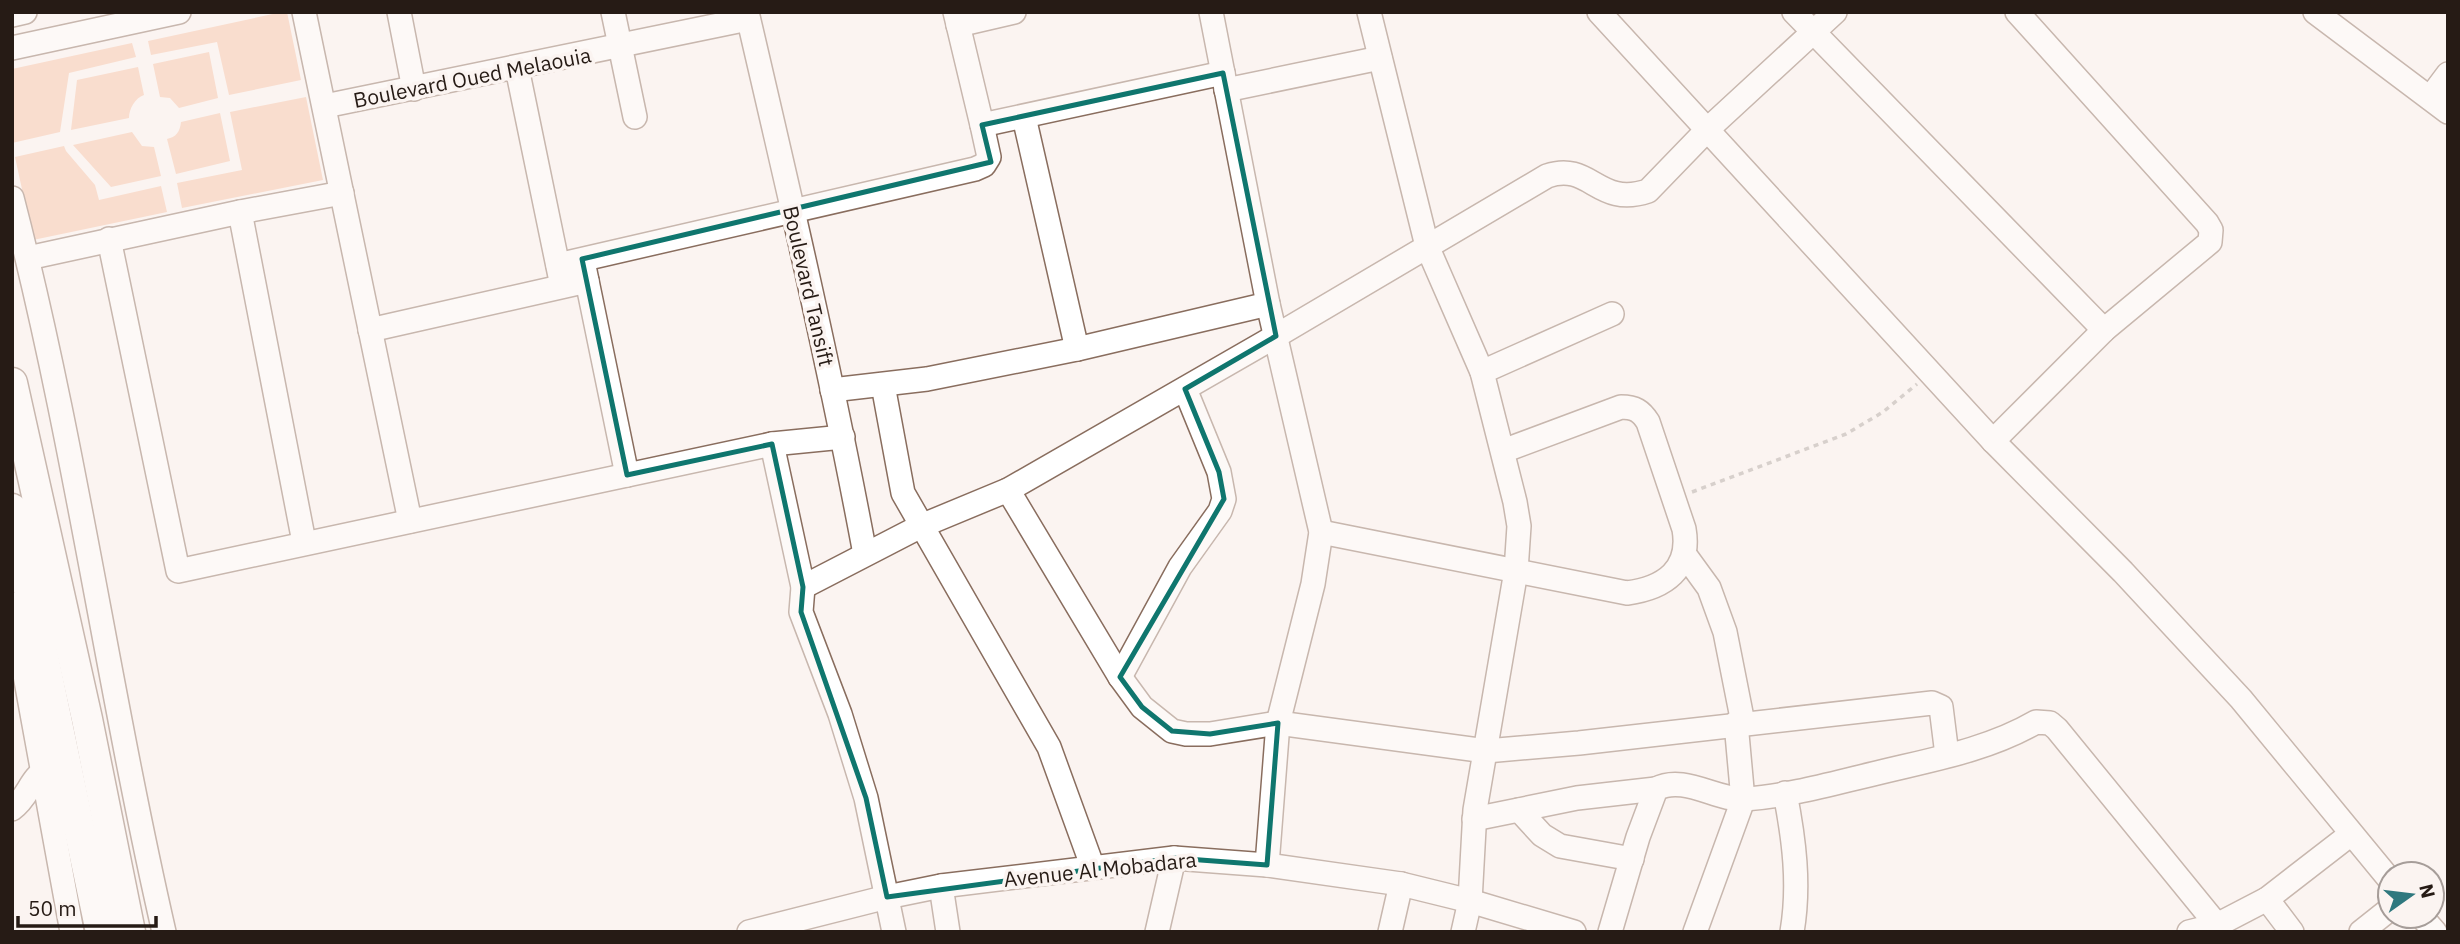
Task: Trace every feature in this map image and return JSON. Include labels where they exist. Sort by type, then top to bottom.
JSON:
[{"type":"main road","points":[[12,383],[67,763],[61,800],[101,932]]},
{"type":"main road","points":[[12,509],[67,763],[103,804],[130,932]]},
{"type":"street","points":[[12,15],[25,12]]},
{"type":"street","points":[[12,48],[179,12]]},
{"type":"street","points":[[303,12],[325,106],[410,521]]},
{"type":"street","points":[[399,12],[414,89]]},
{"type":"street","points":[[612,12],[635,117]]},
{"type":"street","points":[[370,330],[792,210],[984,165],[988,161],[989,153],[956,19],[1014,12]]},
{"type":"street","points":[[1211,12],[1268,304],[1321,532],[1313,584],[1278,723],[1267,865]]},
{"type":"street","points":[[1368,12],[1427,246],[1482,372],[1516,502],[1519,526],[1520,545],[1474,819],[1470,901],[1463,932]]},
{"type":"street","points":[[1599,12],[1993,441],[2123,572],[2241,699],[2376,863]]},
{"type":"street","points":[[1794,12],[2104,330]]},
{"type":"street","points":[[803,587],[921,526],[1008,490],[1547,176],[1576,173],[1605,192],[1623,196],[1648,191],[1708,129],[1835,12]]},
{"type":"street","points":[[1993,441],[2104,330],[2210,242],[2211,230],[2017,12]]},
{"type":"street","points":[[2315,12],[2448,113]]},
{"type":"street","name":"Boulevard Oued Melaouia","points":[[325,106],[620,47],[748,16]]},
{"type":"street","name":"Boulevard Tansift","points":[[748,16],[843,437],[865,554]]},
{"type":"street","points":[[982,125],[1224,82],[1380,58]]},
{"type":"street","points":[[517,68],[560,276]]},
{"type":"street","points":[[2430,98],[2448,74]]},
{"type":"street","points":[[1024,117],[1077,349]]},
{"type":"street","points":[[28,258],[240,212],[342,194]]},
{"type":"street","points":[[12,198],[28,258],[164,932]]},
{"type":"street","points":[[240,212],[304,542]]},
{"type":"street","points":[[109,239],[178,571],[772,444],[843,437]]},
{"type":"street","points":[[584,270],[627,475]]},
{"type":"street","points":[[832,390],[883,385],[1077,349],[1268,304]]},
{"type":"street","points":[[1482,372],[1612,314]]},
{"type":"street","points":[[883,385],[903,493],[1049,747],[1093,868]]},
{"type":"street","points":[[1120,677],[1180,567],[1220,511],[1224,499],[1219,472],[1185,389]]},
{"type":"street","points":[[1321,532],[1628,593],[1654,587],[1667,579],[1685,555],[1684,529],[1648,422],[1639,410],[1621,407],[1503,451]]},
{"type":"street","points":[[772,444],[803,587],[801,612],[840,714],[866,797],[894,932]]},
{"type":"street","points":[[1008,490],[1120,677],[1142,707],[1172,731],[1210,734],[1278,723],[1486,751],[1932,703],[1941,707],[1947,755]]},
{"type":"street","points":[[1685,555],[1709,588],[1725,632],[1739,723],[1743,800],[1695,932]]},
{"type":"street","points":[[12,604],[67,763]]},
{"type":"street","points":[[1474,819],[1608,793],[1657,789],[1664,785],[1689,787],[1743,800],[1832,785],[1973,749],[2036,722],[2050,723],[2217,925]]},
{"type":"street","points":[[17,805],[33,782],[67,763],[127,751]]},
{"type":"street","points":[[1610,932],[1657,789]]},
{"type":"street","points":[[1785,793],[1794,839],[1796,907],[1792,932]]},
{"type":"street","points":[[103,804],[136,796]]},
{"type":"street","points":[[17,805],[61,800],[72,932]]},
{"type":"street","points":[[1519,810],[1542,835],[1560,846],[1632,859]]},
{"type":"street","points":[[2189,932],[2217,925],[2267,899],[2351,834]]},
{"type":"street","points":[[1157,932],[1174,858]]},
{"type":"street","name":"Avenue Al Mobadara","points":[[749,932],[941,886],[1174,858],[1267,865],[1401,884],[1470,901],[1546,928],[1574,932]]},
{"type":"street","points":[[1390,932],[1401,884]]},
{"type":"street","points":[[941,886],[948,932]]},
{"type":"street","points":[[2267,899],[2292,932]]},
{"type":"street","points":[[2361,932],[2376,920]]},
{"type":"path","points":[[1674,499],[1846,434],[1883,412],[1930,372]]},
{"type":"highlighted area","points":[[1223,73],[1276,336],[1185,389],[1219,472],[1224,499],[1120,677],[1142,707],[1172,731],[1210,734],[1278,723],[1267,865],[1174,858],[887,897],[866,798],[801,612],[803,587],[772,444],[627,475],[582,259],[991,162],[982,125]]},
{"type":"shaded area","points":[[287,12],[301,80],[229,95],[217,42],[151,55],[148,41]]},
{"type":"shaded area","points":[[132,43],[136,57],[69,73],[60,132],[12,143],[12,69]]},
{"type":"shaded area","points":[[209,52],[218,98],[179,108],[170,98],[160,97],[153,64]]},
{"type":"shaded area","points":[[138,67],[144,95],[133,104],[129,118],[71,130],[77,80]]},
{"type":"shaded area","points":[[306,97],[323,180],[182,208],[177,183],[242,170],[230,112]]},
{"type":"shaded area","points":[[220,113],[230,161],[176,174],[167,139],[177,134],[181,122]]},
{"type":"shaded area","points":[[132,132],[142,146],[154,147],[161,176],[111,187],[73,145]]},
{"type":"shaded area","points":[[64,146],[95,185],[99,200],[161,186],[167,212],[33,240],[15,157]]}]
